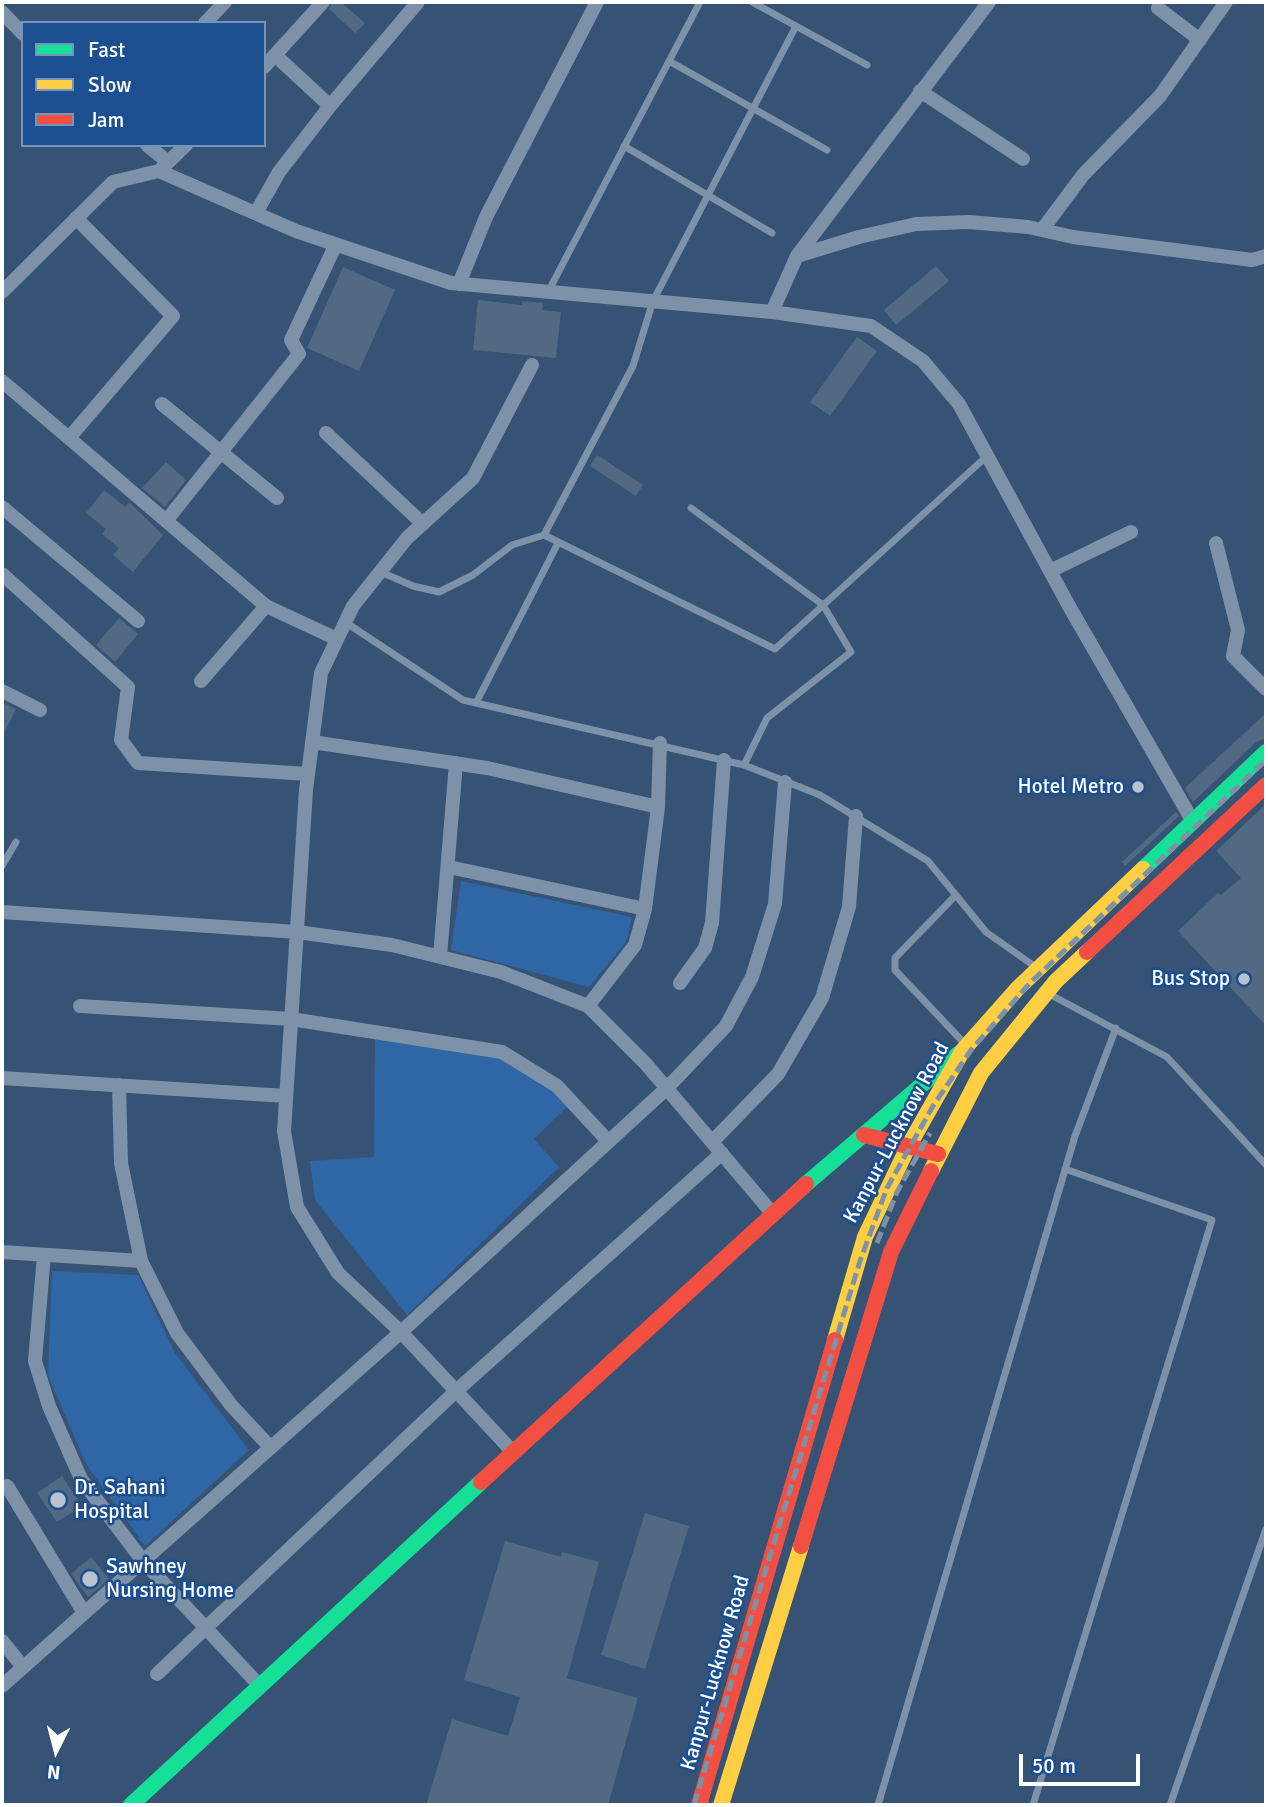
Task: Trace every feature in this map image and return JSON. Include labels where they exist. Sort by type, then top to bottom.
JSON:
[{"type":"main road","name":"Kanpur-Lucknow Road","points":[[699,1805],[864,1237],[908,1147],[965,1048],[1037,968],[1266,752]]},
{"type":"main road","name":"Kanpur-Lucknow Road","points":[[721,1805],[891,1252],[981,1073],[1047,993],[1266,785]]},
{"type":"main road","points":[[131,1805],[772,1213],[965,1048]]},
{"type":"main road","points":[[864,1135],[938,1154]]},
{"type":"street","points":[[207,21],[225,2]]},
{"type":"street","points":[[266,65],[323,2]]},
{"type":"street","points":[[256,213],[279,172],[330,106],[418,2]]},
{"type":"street","points":[[459,284],[486,217],[597,2]]},
{"type":"street","points":[[772,312],[797,256],[989,2]]},
{"type":"street","points":[[1042,230],[1083,175],[1160,96],[1226,2]]},
{"type":"street","points":[[1156,4],[1199,40]]},
{"type":"street","points":[[2,12],[21,32]]},
{"type":"street","points":[[275,55],[330,106]]},
{"type":"street","points":[[920,91],[1023,159]]},
{"type":"street","points":[[149,147],[164,166],[256,213],[337,244],[459,284],[772,312],[871,326],[923,361],[959,404],[1050,571],[1192,820]]},
{"type":"street","points":[[2,292],[113,181],[164,166],[184,147]]},
{"type":"street","points":[[69,438],[173,316],[76,218]]},
{"type":"street","points":[[797,256],[859,237],[916,224],[969,222],[1252,260],[1266,256]]},
{"type":"street","points":[[166,521],[299,354],[291,340],[337,244]]},
{"type":"street","points":[[513,1452],[401,1332],[338,1273],[298,1207],[284,1131],[308,774],[321,673],[353,606],[423,524],[474,478],[532,365]]},
{"type":"street","points":[[2,381],[266,606],[337,639]]},
{"type":"street","points":[[162,404],[277,499]]},
{"type":"street","points":[[326,433],[423,524]]},
{"type":"street","points":[[2,507],[138,621]]},
{"type":"street","points":[[1050,571],[1131,532]]},
{"type":"street","points":[[1216,543],[1238,630],[1233,656],[1266,689]]},
{"type":"street","points":[[2,574],[128,687],[121,740],[138,763],[308,774]]},
{"type":"street","points":[[201,681],[266,606]]},
{"type":"street","points":[[2,691],[40,710]]},
{"type":"street","points":[[312,742],[456,763],[658,807]]},
{"type":"street","points":[[588,1006],[635,945],[645,909],[658,807],[660,743]]},
{"type":"street","points":[[680,983],[705,948],[712,923],[724,761]]},
{"type":"street","points":[[440,956],[456,763]]},
{"type":"street","points":[[2,1686],[401,1332],[667,1088],[726,1026],[752,977],[775,904],[785,782]]},
{"type":"street","points":[[158,1674],[717,1148],[778,1074],[822,998],[849,907],[856,816]]},
{"type":"street","points":[[449,867],[645,909]]},
{"type":"street","points":[[2,912],[297,932],[392,945],[501,972],[588,1006],[667,1088],[772,1213]]},
{"type":"street","points":[[80,1006],[291,1019],[502,1052],[557,1086],[608,1142]]},
{"type":"street","points":[[2,1078],[286,1096]]},
{"type":"street","points":[[119,1086],[121,1163],[141,1261],[177,1333],[231,1405],[270,1447]]},
{"type":"street","points":[[2,1252],[141,1261]]},
{"type":"street","points":[[44,1255],[35,1361],[49,1406],[81,1479],[143,1561],[259,1685]]},
{"type":"street","points":[[6,1486],[84,1613]]},
{"type":"street","points":[[2,1641],[23,1667]]},
{"type":"lane","points":[[548,292],[700,2]]},
{"type":"lane","points":[[752,2],[867,65]]},
{"type":"lane","points":[[380,572],[413,586],[439,592],[473,575],[513,545],[544,535],[633,366],[653,301],[796,26]]},
{"type":"lane","points":[[669,61],[827,150]]},
{"type":"lane","points":[[624,146],[772,233]]},
{"type":"lane","points":[[544,535],[775,649],[987,456]]},
{"type":"lane","points":[[691,508],[823,605],[851,652],[767,718],[744,765]]},
{"type":"lane","points":[[476,703],[558,543]]},
{"type":"lane","points":[[345,622],[463,700],[660,743],[744,765],[820,795],[928,861],[986,932],[1037,968]]},
{"type":"lane","points":[[2,866],[16,842]]},
{"type":"lane","points":[[955,896],[895,958],[895,970],[965,1048]]},
{"type":"lane","points":[[1047,993],[1167,1057],[1266,1165]]},
{"type":"lane","points":[[878,1805],[1065,1169],[1116,1028]]},
{"type":"lane","points":[[1033,1805],[1212,1220],[1065,1169]]},
{"type":"lane","points":[[1170,1805],[1266,1529]]},
{"type":"shaded area","points":[[461,881],[632,917],[626,942],[589,987],[451,950]]},
{"type":"shaded area","points":[[375,1028],[475,1046],[527,1065],[568,1106],[534,1139],[559,1167],[407,1315],[315,1200],[310,1161],[374,1157]]},
{"type":"shaded area","points":[[52,1271],[138,1275],[175,1353],[249,1450],[145,1546],[86,1464],[48,1375]]},
{"type":"building","points":[[332,2],[341,2],[365,23],[355,33],[329,9]]},
{"type":"building","points":[[936,266],[949,281],[896,325],[884,310]]},
{"type":"building","points":[[343,267],[395,290],[359,371],[307,348]]},
{"type":"building","points":[[478,300],[522,305],[522,301],[543,303],[542,310],[561,312],[556,358],[473,350]]},
{"type":"building","points":[[857,337],[877,351],[830,416],[810,402]]},
{"type":"building","points":[[597,455],[643,485],[636,496],[590,466]]},
{"type":"building","points":[[166,462],[186,480],[165,507],[142,488]]},
{"type":"building","points":[[104,490],[125,507],[129,502],[163,535],[133,572],[113,555],[119,548],[102,534],[106,529],[86,513]]},
{"type":"building","points":[[119,618],[138,634],[115,662],[96,645]]},
{"type":"building","points":[[2,702],[16,709],[2,737]]},
{"type":"building","points":[[1266,713],[1266,738],[1256,742],[1193,802],[1185,788]]},
{"type":"building","name":"Bus Stop","points":[[1266,804],[1266,1026],[1178,931],[1218,893],[1221,895],[1241,878],[1216,851]]},
{"type":"building","points":[[1176,812],[1179,816],[1125,866],[1122,862]]},
{"type":"building","points":[[62,1476],[82,1506],[57,1522],[37,1493]]},
{"type":"building","points":[[645,1513],[689,1526],[645,1669],[601,1655]]},
{"type":"building","points":[[505,1541],[561,1557],[562,1552],[599,1562],[567,1678],[638,1698],[608,1805],[426,1805],[452,1719],[508,1736],[520,1697],[464,1680]]},
{"type":"building","points":[[91,1557],[109,1579],[88,1597],[71,1574]]},
{"type":"railway","points":[[694,1805],[860,1261],[887,1188],[933,1106],[971,1050],[1030,983],[1266,760]]},
{"type":"railway","points":[[877,1243],[897,1192],[930,1133]]},
{"type":"traffic: fast","points":[[1143,869],[1266,752]]},
{"type":"traffic: fast","points":[[806,1184],[958,1054]]},
{"type":"traffic: fast","points":[[131,1805],[481,1482]]},
{"type":"traffic: slow","points":[[835,1340],[865,1237],[908,1147],[963,1050],[1018,988],[1143,869]]},
{"type":"traffic: slow","points":[[931,1171],[981,1073],[1056,981],[1087,952]]},
{"type":"traffic: slow","points":[[721,1805],[801,1546]]},
{"type":"traffic: jam","points":[[1087,952],[1266,785]]},
{"type":"traffic: jam","points":[[864,1135],[938,1154]]},
{"type":"traffic: jam","points":[[801,1546],[891,1252],[931,1171]]},
{"type":"traffic: jam","points":[[481,1482],[806,1184]]},
{"type":"traffic: jam","points":[[699,1805],[835,1340]]},
{"type":"place","name":"Hotel Metro","points":[[1138,787]]},
{"type":"place","name":"Bus Stop","points":[[1244,979]]},
{"type":"place","name":"Dr. Sahani Hospital","points":[[58,1500]]},
{"type":"place","name":"Sawhney Nursing Home","points":[[90,1579]]}]
